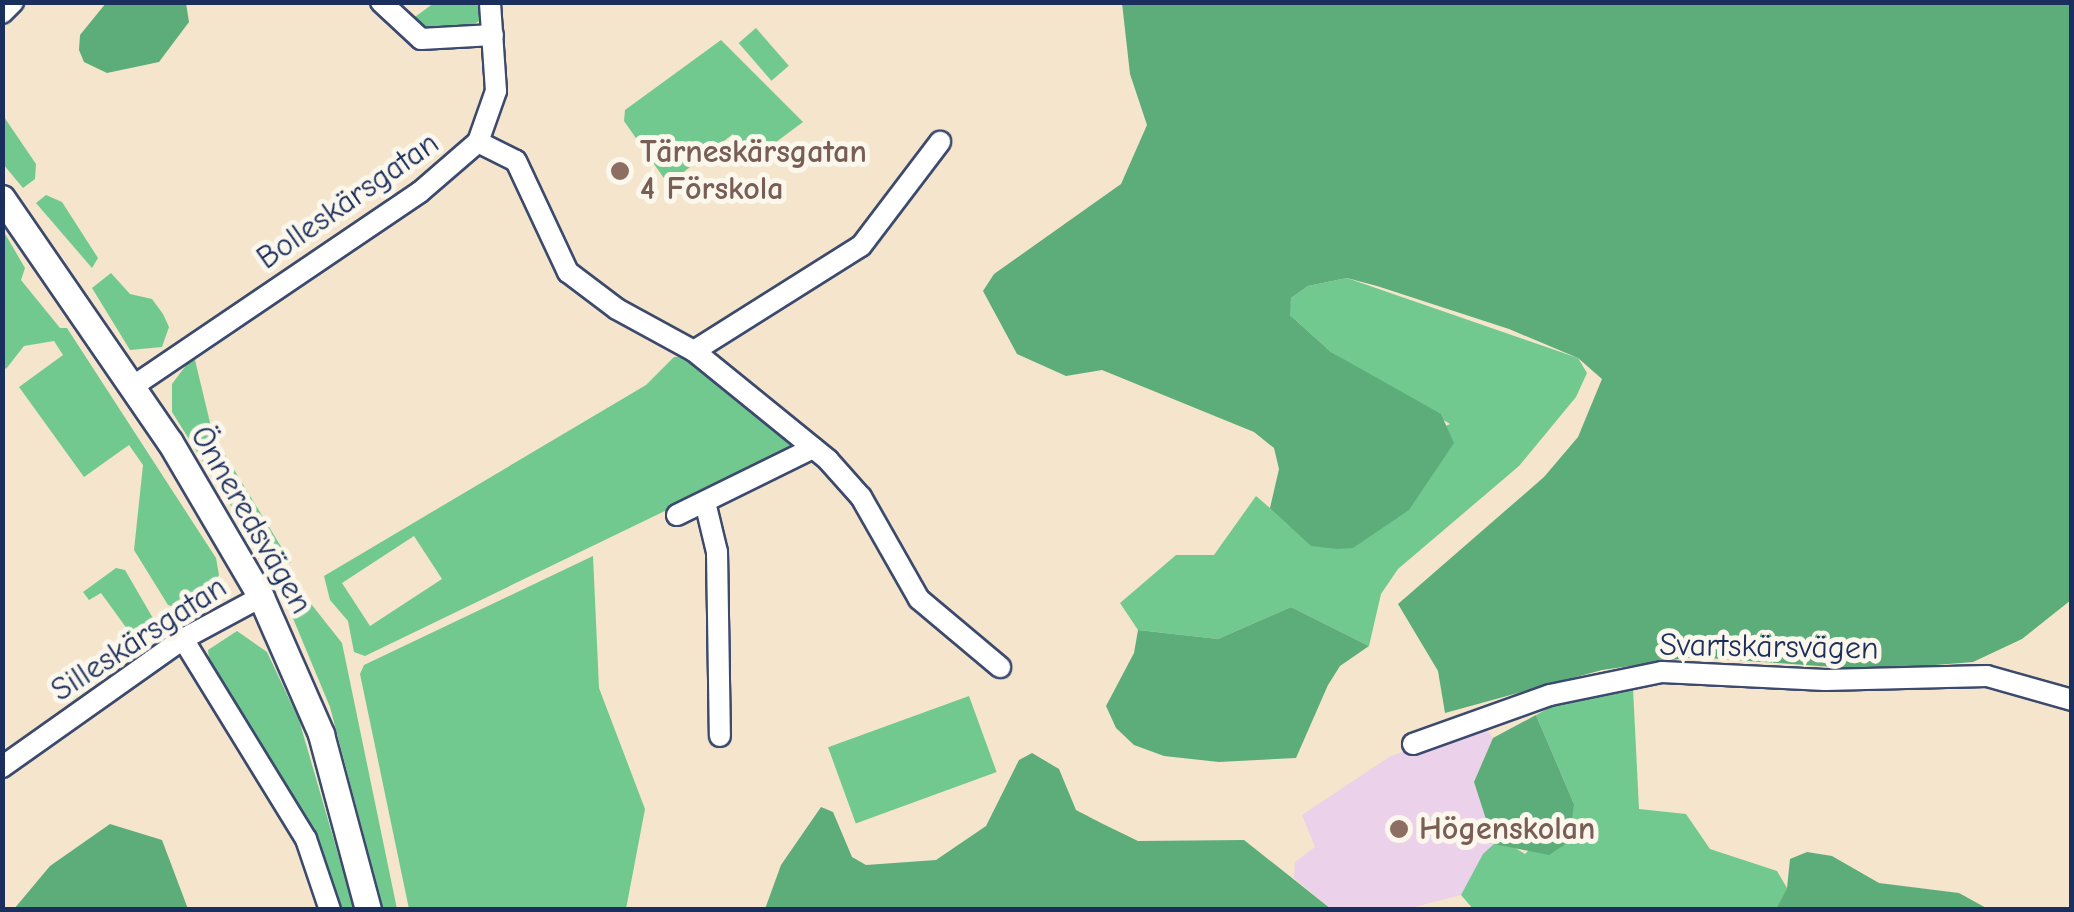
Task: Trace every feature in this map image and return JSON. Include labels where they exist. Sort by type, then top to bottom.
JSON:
[{"type":"street","points":[[2,13],[13,2]]},
{"type":"street","points":[[381,2],[422,39],[493,35]]},
{"type":"street","name":"Bolleskärsgatan","points":[[132,387],[420,192],[478,142],[496,91],[490,2]]},
{"type":"street","points":[[478,142],[516,161],[568,272],[617,310],[694,351],[813,448],[861,496],[919,599],[1000,668]]},
{"type":"street","points":[[694,351],[861,246],[940,142]]},
{"type":"street","name":"Önneredsvägen","points":[[2,198],[132,387],[261,597],[321,734],[368,910]]},
{"type":"street","points":[[677,515],[813,448]]},
{"type":"street","points":[[706,502],[717,552],[720,736]]},
{"type":"street","name":"Silleskärsgatan","points":[[2,767],[183,639],[261,597]]},
{"type":"street","points":[[183,639],[306,840],[330,910]]},
{"type":"street","name":"Svartskärsvägen","points":[[1413,744],[1550,696],[1662,672],[1825,680],[1988,676],[2072,700]]},
{"type":"shaded area","name":"Högenskolan","points":[[1483,725],[1493,738],[1474,782],[1494,844],[1461,895],[1407,909],[1331,909],[1294,878],[1295,862],[1315,847],[1302,815],[1391,756]]},
{"type":"green space","points":[[106,3],[186,3],[189,22],[159,62],[107,73],[84,62],[79,50],[80,35]]},
{"type":"green space","points":[[434,3],[482,3],[481,20],[464,30],[429,32],[408,22]]},
{"type":"green space","points":[[1122,3],[2071,3],[2071,600],[2022,639],[1973,662],[1873,670],[1694,657],[1602,670],[1445,713],[1438,671],[1398,604],[1544,477],[1578,437],[1602,379],[1578,358],[1509,329],[1377,286],[1347,278],[1308,286],[1291,298],[1290,315],[1331,352],[1441,414],[1454,443],[1409,510],[1353,548],[1337,549],[1311,546],[1270,508],[1279,469],[1274,448],[1254,432],[1102,370],[1066,376],[1017,354],[983,291],[994,274],[1121,184],[1147,125],[1130,74]]},
{"type":"green space","points":[[756,28],[789,66],[771,81],[739,43]]},
{"type":"green space","points":[[721,40],[803,122],[752,160],[733,134],[668,184],[624,121],[625,110]]},
{"type":"green space","points":[[2,114],[36,164],[35,179],[23,188],[3,164]]},
{"type":"green space","points":[[46,195],[62,202],[98,258],[92,268],[36,203]]},
{"type":"green space","points":[[4,232],[25,268],[21,280],[60,328],[67,328],[216,558],[219,575],[202,606],[190,612],[168,605],[134,550],[143,465],[129,445],[84,477],[19,387],[63,355],[54,341],[24,346],[6,369],[3,364]]},
{"type":"green space","points":[[111,273],[130,294],[152,299],[163,314],[169,327],[162,347],[130,350],[92,288]]},
{"type":"green space","points":[[1347,278],[1578,358],[1587,373],[1576,397],[1519,466],[1398,569],[1381,594],[1369,646],[1291,607],[1218,639],[1138,630],[1120,603],[1176,555],[1214,555],[1256,496],[1270,508],[1450,424],[1331,352],[1289,314],[1291,298],[1308,286]]},
{"type":"green space","points":[[689,356],[792,440],[789,451],[365,656],[354,652],[348,621],[330,600],[324,576],[646,385],[674,357]],"holes":[[[414,536],[442,579],[370,626],[342,583]]]},
{"type":"green space","points":[[190,360],[195,360],[213,435],[291,563],[276,564],[259,551],[172,412],[172,384]]},
{"type":"green space","points":[[593,556],[599,688],[645,809],[626,909],[409,909],[360,674],[364,665]]},
{"type":"green space","points":[[116,568],[125,570],[154,620],[152,639],[141,648],[101,593],[89,600],[83,592]]},
{"type":"green space","points":[[304,595],[342,643],[397,909],[383,909],[330,707],[292,616],[293,598]]},
{"type":"green space","points":[[1291,607],[1369,646],[1340,666],[1296,758],[1219,762],[1164,756],[1134,745],[1116,728],[1106,706],[1134,653],[1138,630],[1218,639]]},
{"type":"green space","points":[[237,631],[267,652],[299,720],[354,909],[340,909],[308,819],[210,668],[208,650]]},
{"type":"green space","points":[[1633,688],[1639,809],[1686,814],[1710,849],[1777,871],[1787,888],[1777,908],[1474,910],[1461,895],[1483,854],[1494,844],[1509,844],[1525,854],[1574,804],[1536,715],[1564,700]]},
{"type":"green space","points":[[969,696],[997,772],[856,823],[828,747]]},
{"type":"green space","points":[[1536,715],[1574,804],[1569,842],[1549,855],[1494,844],[1474,782],[1493,738]]},
{"type":"green space","points":[[1032,753],[1059,769],[1076,810],[1138,841],[1244,840],[1331,909],[765,909],[781,865],[821,807],[833,812],[852,857],[866,865],[936,860],[986,826],[1019,760]]},
{"type":"green space","points":[[110,824],[162,840],[188,909],[14,909],[50,866]]},
{"type":"green space","points":[[1807,852],[1832,856],[1879,883],[1959,893],[1988,909],[1776,909],[1787,888],[1790,859]]},
{"type":"place","name":"Tärneskärsgatan 4 Förskola","points":[[620,171]]},
{"type":"place","name":"Högenskolan","points":[[1399,829]]}]
